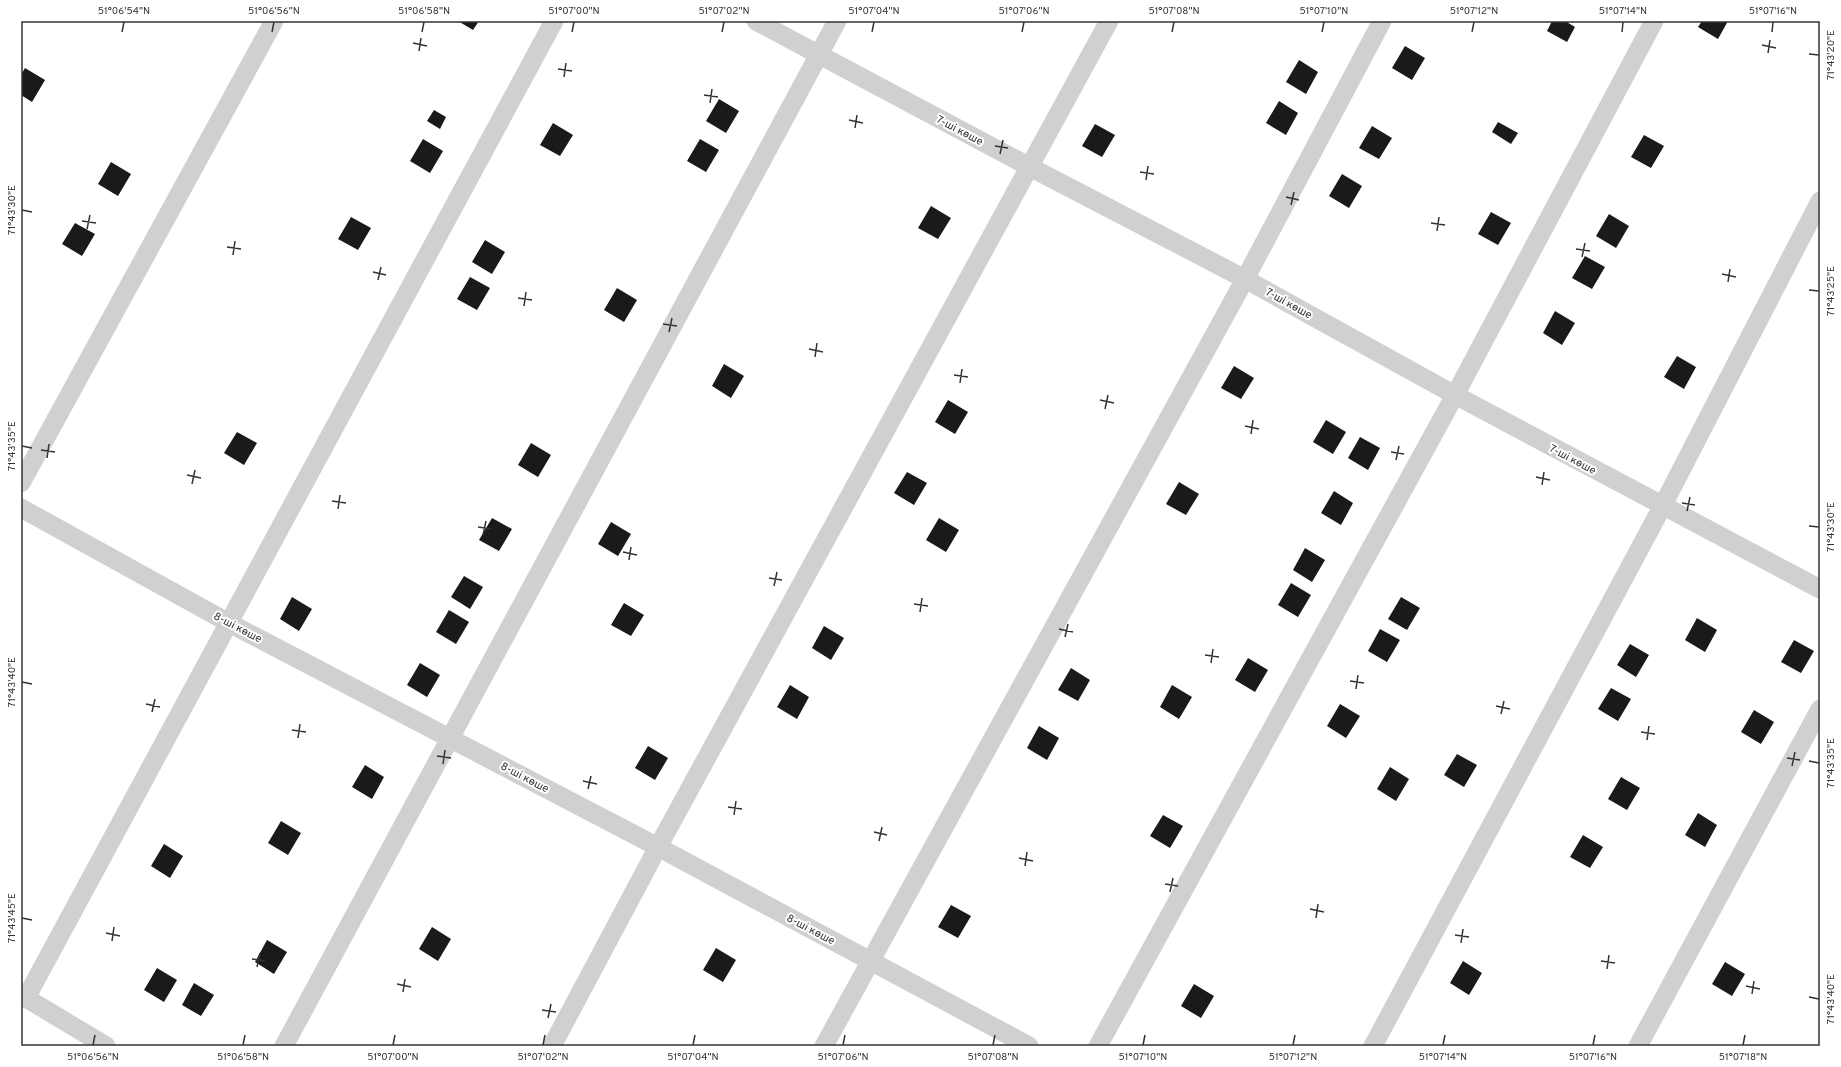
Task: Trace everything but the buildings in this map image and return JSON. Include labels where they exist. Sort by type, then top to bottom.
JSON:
[{"type":"lane","points":[[21,483],[274,21]]},
{"type":"lane","points":[[106,1046],[24,997],[229,623],[554,21]]},
{"type":"lane","name":"7-ші көше","points":[[756,21],[1028,166],[1245,279],[1455,395],[1820,589]]},
{"type":"lane","points":[[284,1046],[837,21]]},
{"type":"lane","points":[[552,1046],[658,847],[1028,166],[1109,21]]},
{"type":"lane","points":[[824,1046],[1245,279],[1382,21]]},
{"type":"lane","points":[[1098,1046],[1455,395],[1654,21]]},
{"type":"lane","points":[[1373,1046],[1662,506],[1820,201]]},
{"type":"lane","name":"8-ші көше","points":[[21,508],[229,623],[658,847],[1029,1046]]},
{"type":"lane","points":[[1638,1046],[1820,709]]}]
